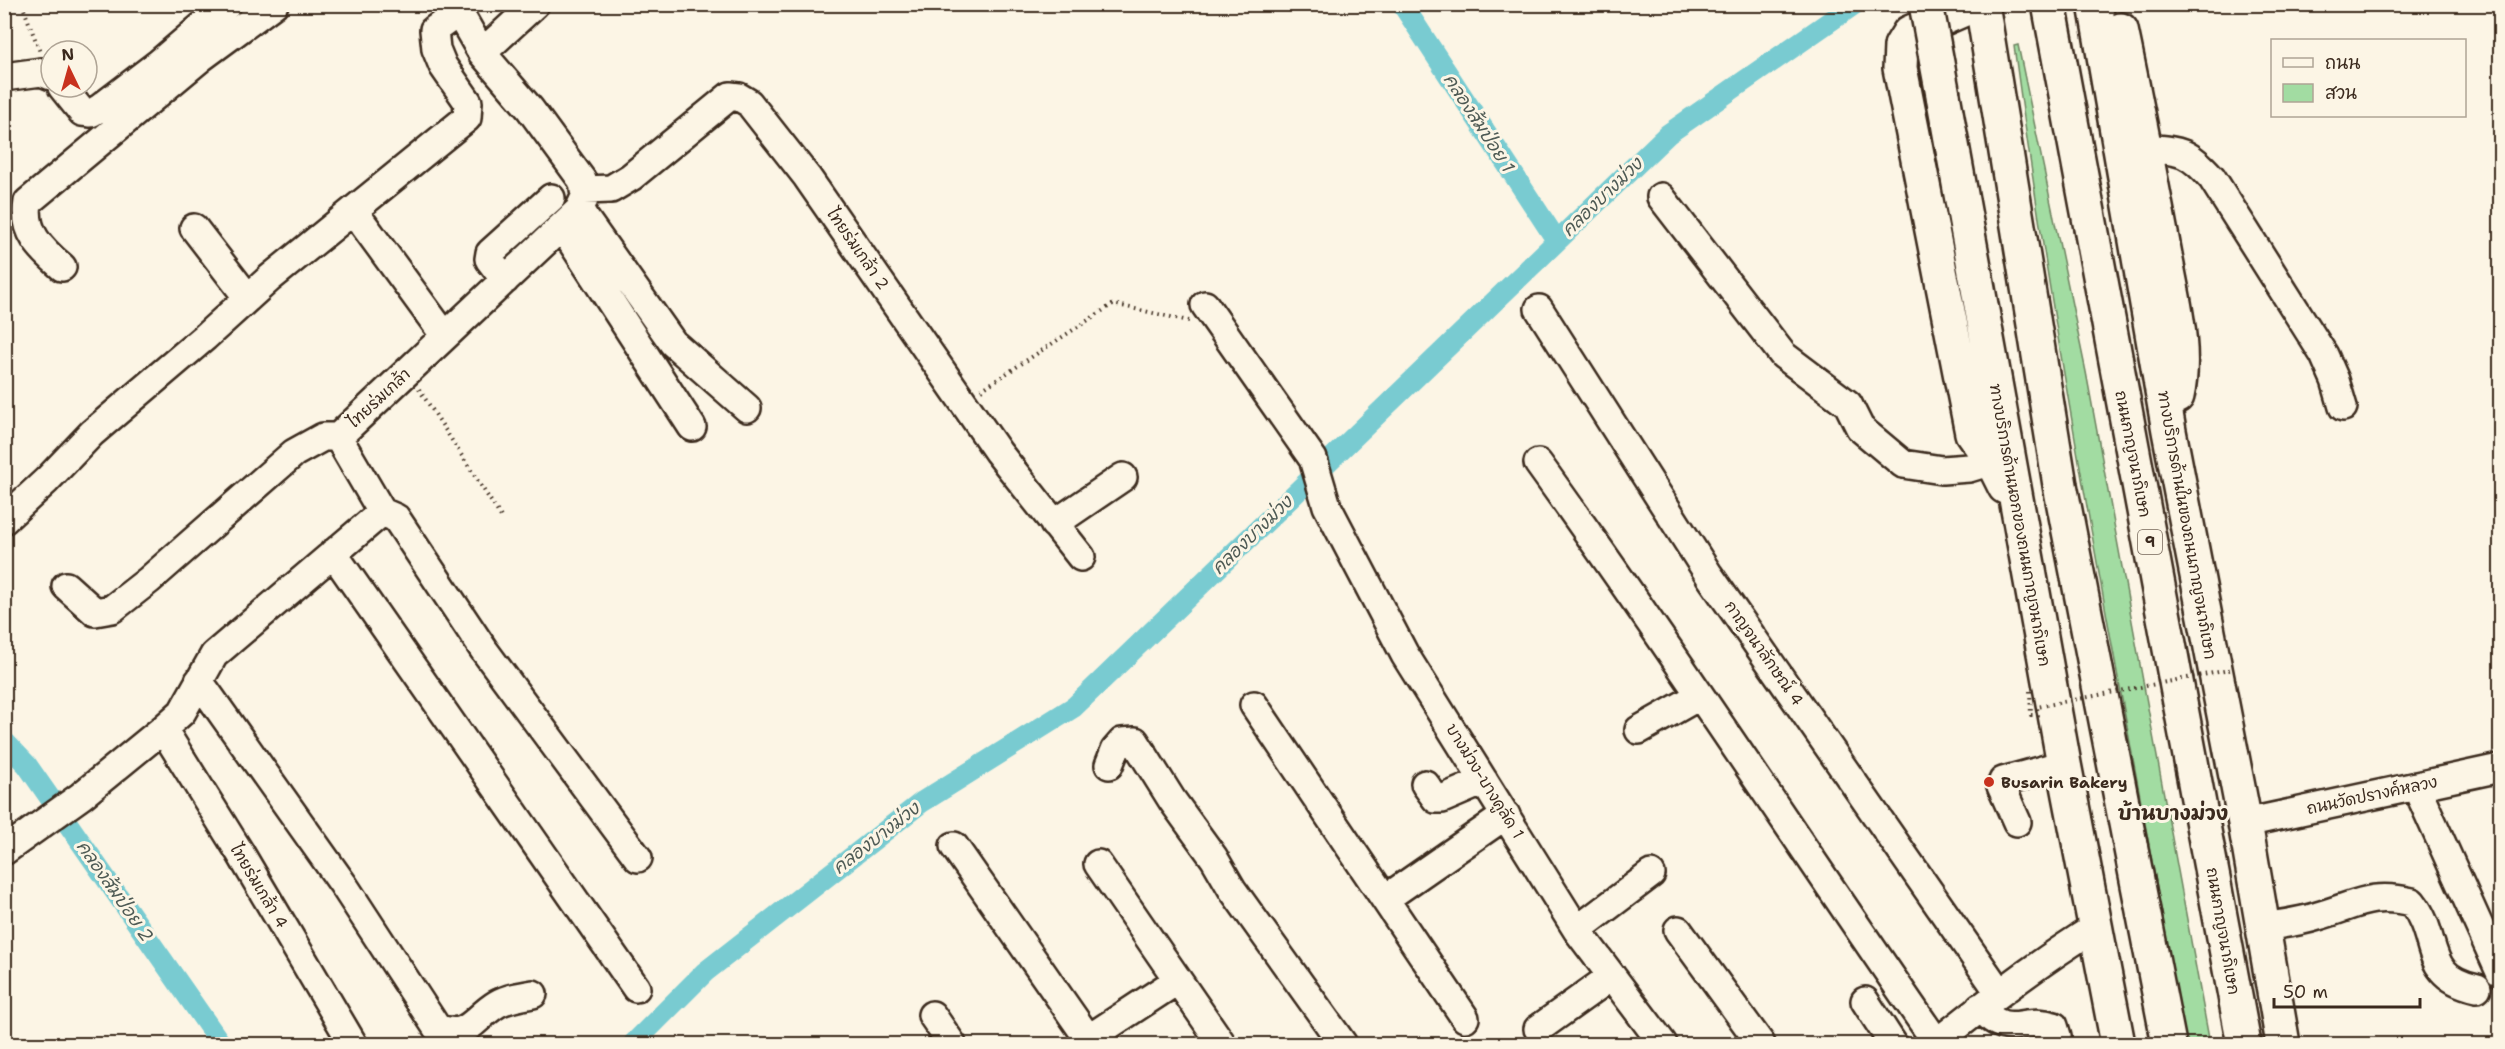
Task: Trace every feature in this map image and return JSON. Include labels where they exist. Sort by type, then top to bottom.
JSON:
[{"type":"main road","name":"ทางบริการด้านนอกของถนนกาญจนาภิเษก","points":[[1926,4],[2064,764],[2118,1044]]},
{"type":"main road","points":[[1976,4],[1909,33],[1901,46],[1900,68],[1972,433],[1992,461],[2018,513]]},
{"type":"main road","points":[[1982,4],[2060,485],[2169,1044]]},
{"type":"main road","name":"ถนนกาญจนาภิเษก","points":[[2049,4],[2244,1044]]},
{"type":"main road","points":[[2102,6],[2146,148],[2179,336],[2179,386],[2169,431]]},
{"type":"main road","name":"ทางบริการด้านในของถนนกาญจนาภิเษก","points":[[2102,6],[2169,431],[2244,823],[2283,1044]]},
{"type":"street","points":[[71,99],[82,112],[91,113],[100,108],[159,63],[228,4]]},
{"type":"street","points":[[62,267],[37,245],[28,227],[26,214],[28,202],[202,57],[274,4]]},
{"type":"street","points":[[482,53],[535,4]]},
{"type":"street","points":[[4,520],[92,433],[248,298],[467,118],[468,102],[443,66],[436,49],[434,30],[457,8],[482,53],[530,109],[582,180],[575,209],[692,428]]},
{"type":"street","points":[[4,77],[26,72],[39,72]]},
{"type":"street","name":"ไทยร่มเกล้า 2","points":[[575,209],[631,177],[730,96],[739,97],[749,103],[807,177],[998,452],[1081,557]]},
{"type":"street","points":[[2146,148],[2171,150],[2194,157],[2212,178],[2324,355],[2336,380],[2343,407]]},
{"type":"street","points":[[1661,197],[1783,355],[1848,404],[1860,428],[1903,464],[1942,470],[1969,468],[1992,461]]},
{"type":"street","points":[[505,280],[489,259],[490,253],[550,198]]},
{"type":"street","points":[[575,209],[673,343],[747,408]]},
{"type":"street","name":"ไทยร่มเกล้า","points":[[382,512],[338,437],[505,280],[575,209]]},
{"type":"street","points":[[361,221],[445,336]]},
{"type":"street","points":[[194,228],[248,298]]},
{"type":"street","name":"บางม่วง-บางคูลัด 1","points":[[1205,305],[1313,459],[1327,506],[1405,655],[1578,930],[1663,1044]]},
{"type":"street","name":"กาญจนาลักษณ์ 4","points":[[1539,309],[1709,575],[1989,1000],[1991,1021],[2004,1026],[2044,1023],[2054,1026],[2057,1036]]},
{"type":"street","points":[[66,586],[95,612],[112,609],[190,545],[294,453],[323,437],[338,437]]},
{"type":"street","points":[[1538,463],[1629,590],[1936,1044],[1989,1000],[2047,957],[2096,927]]},
{"type":"street","points":[[1054,524],[1123,477]]},
{"type":"street","points":[[4,850],[81,796],[164,729],[182,712],[214,655],[382,512],[396,518],[484,650],[638,858]]},
{"type":"street","points":[[333,553],[636,988]]},
{"type":"street","points":[[199,681],[343,884],[437,1028],[451,1033],[463,1031],[498,1004],[517,996],[533,994]]},
{"type":"street","points":[[1639,730],[1699,696]]},
{"type":"street","points":[[1254,705],[1465,1018]]},
{"type":"street","name":"ไทยร่มเกล้า 4","points":[[164,729],[353,1044]]},
{"type":"street","points":[[1109,765],[1115,750],[1122,742],[1135,741],[1232,889],[1343,1044]]},
{"type":"street","points":[[2018,822],[2001,786],[2003,781],[2064,764]]},
{"type":"street","name":"ถนนวัดปรางค์หลวง","points":[[2244,823],[2500,768]]},
{"type":"street","points":[[1425,784],[1436,799],[1442,799],[1484,781]]},
{"type":"street","points":[[2415,786],[2500,972]]},
{"type":"street","points":[[1385,899],[1506,815]]},
{"type":"street","points":[[954,846],[1090,1042],[1178,980]]},
{"type":"street","points":[[1098,864],[1221,1044]]},
{"type":"street","points":[[1578,930],[1651,874]]},
{"type":"street","points":[[2263,927],[2315,917],[2379,898],[2387,897],[2412,902],[2424,919],[2432,950],[2445,974],[2461,985],[2478,988]]},
{"type":"street","points":[[1678,930],[1761,1044]]},
{"type":"street","points":[[1538,1029],[1612,976]]},
{"type":"street","points":[[1865,1000],[1893,1044]]},
{"type":"street","points":[[932,1015],[952,1044]]},
{"type":"path","points":[[22,4],[39,44]]},
{"type":"path","points":[[963,402],[1113,304],[1222,329]]},
{"type":"path","points":[[408,371],[503,520]]},
{"type":"path","points":[[2030,691],[2031,716],[2038,714],[2037,706],[2234,669]]},
{"type":"green space","points":[[2018,45],[2086,372],[2210,1044],[2186,1044],[2051,297],[2014,46]]},
{"type":"waterway","name":"คลองส้มป่อย 1","points":[[1402,4],[1557,241]]},
{"type":"waterway","name":"คลองบางม่วง","points":[[633,1044],[705,972],[922,802],[1074,707],[1668,134],[1855,4]]},
{"type":"waterway","name":"คลองส้มป่อย 2","points":[[4,741],[27,765],[221,1044]]},
{"type":"place","name":"Busarin Bakery","points":[[1989,782]]},
{"type":"district","name":"บ้านบางม่วง","points":[[2173,813]]}]
